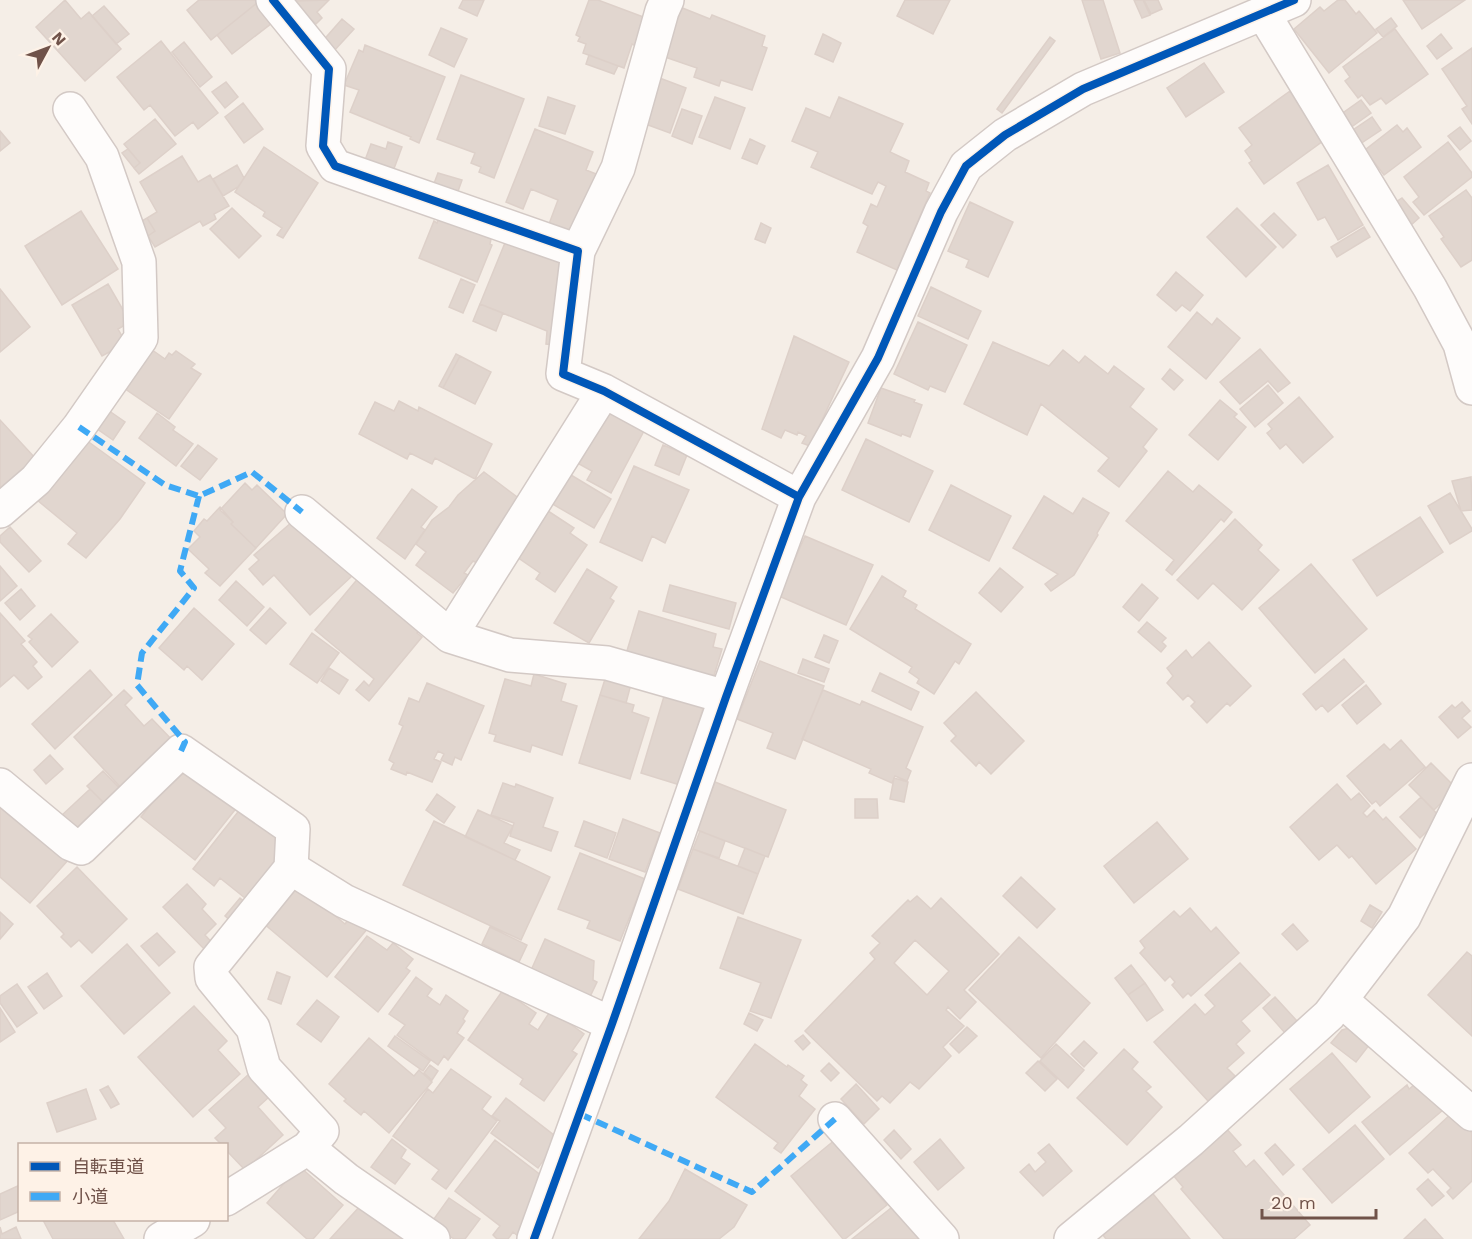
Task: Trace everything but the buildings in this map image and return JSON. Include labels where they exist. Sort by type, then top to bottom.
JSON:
[{"type":"street","points":[[273,0],[329,69],[323,146],[335,166],[578,251]]},
{"type":"street","points":[[668,0],[662,11],[618,168],[578,251],[563,374],[604,391],[800,497]]},
{"type":"street","points":[[534,1239],[726,697],[800,497],[878,358],[941,212],[966,166],[1005,135],[1083,89],[1245,12],[1294,0]]},
{"type":"street","points":[[1245,12],[1430,288],[1460,344],[1472,388]]},
{"type":"street","points":[[0,511],[36,480],[72,436],[141,338],[139,262],[102,157],[70,109]]},
{"type":"street","points":[[450,636],[604,391]]},
{"type":"street","points":[[302,512],[450,636],[510,655],[607,663],[726,697]]},
{"type":"street","points":[[0,785],[71,844],[81,848],[181,751],[293,830],[291,868],[211,967],[212,978],[253,1028],[264,1068],[322,1131],[308,1148],[228,1198]]},
{"type":"street","points":[[1071,1239],[1191,1140],[1329,1015],[1404,917],[1472,780]]},
{"type":"street","points":[[291,868],[344,901],[612,1024]]},
{"type":"street","points":[[1341,1000],[1472,1114]]},
{"type":"street","points":[[835,1119],[942,1239]]},
{"type":"street","points":[[308,1148],[346,1179],[433,1239]]},
{"type":"street","points":[[161,1239],[191,1221]]},
{"type":"marked path","points":[[79,427],[165,485],[199,496],[252,472],[302,512]]},
{"type":"marked path","points":[[181,751],[185,742],[137,685],[142,653],[194,588],[180,571],[199,496]]},
{"type":"marked path","points":[[580,1114],[752,1192],[835,1119]]},
{"type":"cycle path","points":[[273,0],[329,69],[323,146],[335,166],[578,251],[563,374],[604,391],[799,497]]},
{"type":"cycle path","points":[[534,1239],[799,497],[878,358],[941,212],[966,166],[1005,135],[1083,89],[1294,0]]}]
